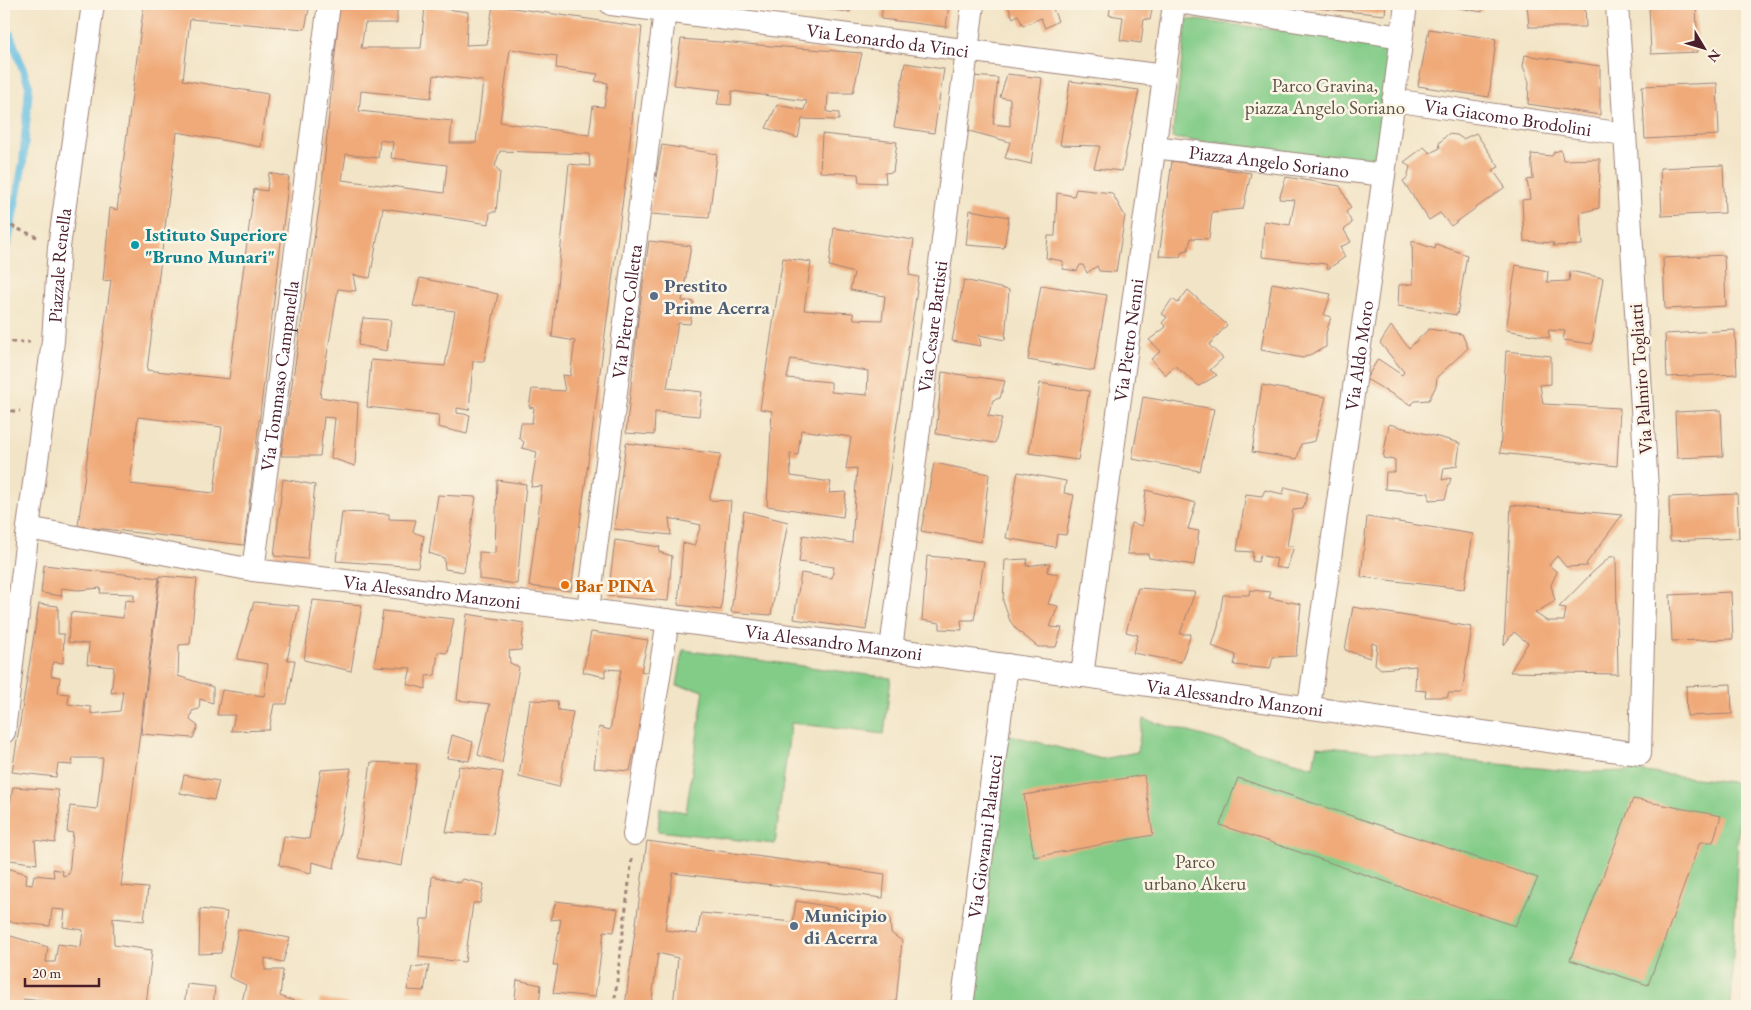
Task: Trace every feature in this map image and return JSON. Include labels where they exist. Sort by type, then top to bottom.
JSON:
[{"type":"street","name":"Piazzale Renella","points":[[4,732],[28,528],[53,341],[59,247],[93,4]]},
{"type":"street","name":"Via Tommaso Campanella","points":[[253,570],[329,4]]},
{"type":"street","name":"Via Leonardo da Vinci","points":[[611,4],[658,8],[1164,76]]},
{"type":"street","name":"Via Cesare Battisti","points":[[891,649],[972,4]]},
{"type":"street","name":"Via Pietro Nenni","points":[[1082,676],[1174,4]]},
{"type":"street","points":[[1190,4],[1401,37]]},
{"type":"street","name":"Via Aldo Moro","points":[[1309,707],[1384,175],[1406,4]]},
{"type":"street","name":"Via Palmiro Togliatti","points":[[1617,4],[1647,489],[1640,754]]},
{"type":"street","name":"Via Pietro Colletta","points":[[588,610],[658,8]]},
{"type":"street","name":"Via Giacomo Brodolini","points":[[1393,100],[1624,134]]},
{"type":"street","name":"Piazza Angelo Soriano","points":[[1154,146],[1384,175]]},
{"type":"street","name":"Via Alessandro Manzoni","points":[[28,528],[253,570],[891,649],[1640,754]]},
{"type":"street","points":[[634,835],[668,620]]},
{"type":"street","name":"Via Giovanni Palatucci","points":[[962,1006],[1007,666]]},
{"type":"path","points":[[4,223],[29,234]]},
{"type":"path","points":[[614,1006],[634,835]]},
{"type":"green space","name":"Parco Gravina, piazza Angelo Soriano","points":[[1187,19],[1392,44],[1377,163],[1172,138]]},
{"type":"green space","points":[[683,650],[891,678],[884,734],[791,723],[775,844],[658,831],[660,808],[686,812],[704,690],[677,686]]},
{"type":"green space","name":"Parco urbano Akeru","points":[[1143,719],[1313,767],[1317,746],[1579,772],[1635,771],[1740,783],[1731,1006],[976,1006],[999,732],[1102,759],[1137,752]]},
{"type":"building","name":"Istituto Superiore \"Bruno Munari\"","points":[[144,4],[310,4],[305,29],[190,19],[183,80],[268,94],[261,147],[177,132],[147,370],[229,379],[254,189],[267,191],[269,173],[289,177],[244,545],[78,526],[111,280],[103,281],[110,208],[117,210]],"holes":[[[138,417],[222,427],[214,493],[130,484]]]},
{"type":"building","points":[[340,4],[397,4],[397,23],[365,23],[361,48],[421,48],[425,6],[468,12],[466,45],[487,44],[493,5],[642,27],[627,168],[571,591],[529,586],[542,486],[531,487],[537,452],[522,448],[524,442],[519,438],[521,423],[532,423],[534,408],[529,407],[532,389],[565,391],[562,375],[570,376],[575,341],[552,337],[569,164],[590,166],[589,154],[500,151],[495,166],[500,172],[496,212],[490,212],[489,224],[383,208],[370,278],[353,275],[356,291],[338,289],[320,397],[358,403],[355,466],[331,458],[335,418],[324,417],[320,456],[281,456],[321,195]],"holes":[[[510,49],[557,56],[556,68],[598,74],[595,81],[608,83],[604,107],[593,106],[589,135],[500,122]],[[434,75],[483,81],[476,143],[450,143],[452,121],[359,111],[361,91],[431,98]],[[380,140],[393,142],[391,158],[447,165],[444,193],[342,180],[346,154],[378,158]]]},
{"type":"building","points":[[784,4],[851,4],[850,12]]},
{"type":"building","points":[[883,4],[949,4],[946,27],[881,19]]},
{"type":"building","points":[[1007,4],[1051,4],[1058,21],[1045,28],[1041,18],[1023,26],[1018,15],[1013,18]]},
{"type":"building","points":[[1111,4],[1153,4],[1150,20],[1144,19],[1141,43],[1120,40],[1123,17],[1109,15]]},
{"type":"building","points":[[1308,4],[1386,4],[1385,15],[1307,7]]},
{"type":"building","points":[[1436,4],[1483,4],[1482,12]]},
{"type":"building","points":[[1527,4],[1585,4],[1586,27],[1529,27]]},
{"type":"building","points":[[1696,4],[1698,52],[1651,54],[1649,5]]},
{"type":"building","points":[[1429,29],[1496,39],[1489,97],[1418,86]]},
{"type":"building","points":[[681,39],[862,53],[853,93],[828,93],[827,112],[839,113],[839,120],[802,119],[798,138],[766,128],[777,105],[804,110],[807,101],[732,91],[731,105],[717,104],[721,90],[674,85]]},
{"type":"building","points":[[1525,55],[1600,66],[1600,115],[1528,104],[1529,82],[1523,66]]},
{"type":"building","points":[[905,63],[944,69],[934,133],[894,127]]},
{"type":"building","points":[[1007,74],[1042,78],[1031,164],[1005,158],[1010,142],[969,131],[972,76],[998,78],[993,124],[1010,126],[1010,99],[1000,97]]},
{"type":"building","points":[[1070,81],[1139,90],[1122,171],[1094,168],[1100,146],[1060,145]]},
{"type":"building","points":[[1717,83],[1719,135],[1645,139],[1642,86]]},
{"type":"building","points":[[1476,133],[1499,167],[1493,170],[1505,187],[1451,226],[1440,213],[1429,220],[1403,181],[1407,178],[1410,167],[1404,162],[1424,147],[1430,153],[1440,148],[1439,143],[1448,134],[1457,135],[1463,139]]},
{"type":"building","points":[[822,134],[897,142],[893,172],[885,173],[886,183],[859,182],[858,174],[820,172]]},
{"type":"building","points":[[662,145],[717,154],[709,218],[649,214]]},
{"type":"building","points":[[1561,150],[1563,160],[1600,159],[1599,208],[1580,213],[1582,245],[1553,246],[1554,243],[1524,241],[1522,200],[1530,199],[1527,180],[1533,179],[1531,154],[1552,156],[1554,152]]},
{"type":"building","points":[[1172,161],[1251,173],[1243,209],[1212,212],[1209,239],[1191,238],[1188,250],[1182,251],[1180,257],[1159,256]]},
{"type":"building","points":[[1723,165],[1725,213],[1662,216],[1660,168]]},
{"type":"building","points":[[1286,177],[1340,186],[1351,208],[1346,212],[1352,223],[1344,230],[1351,242],[1340,247],[1345,257],[1328,269],[1326,264],[1262,257],[1264,221],[1290,225],[1295,200],[1279,199]]},
{"type":"building","points":[[1076,189],[1112,193],[1125,216],[1116,272],[1099,271],[1097,266],[1087,273],[1083,265],[1080,265],[1077,271],[1063,269],[1063,261],[1046,258],[1048,236],[1055,236],[1057,193],[1074,196]]},
{"type":"building","points":[[970,210],[1009,217],[1004,248],[966,245]]},
{"type":"building","points":[[834,228],[914,240],[909,275],[919,277],[866,630],[794,619],[801,573],[832,578],[834,567],[799,562],[803,535],[852,543],[857,468],[846,469],[851,437],[801,430],[798,455],[790,454],[791,476],[831,482],[829,493],[846,492],[843,517],[767,506],[772,411],[760,409],[783,258],[811,262],[804,310],[853,313],[854,319],[882,320],[885,296],[850,290],[854,273],[829,266]],"holes":[[[791,359],[868,371],[867,395],[831,392],[831,382],[787,378]]]},
{"type":"building","points":[[649,241],[691,246],[682,301],[694,302],[690,324],[678,323],[667,388],[702,392],[699,416],[655,412],[654,435],[626,433],[638,320]]},
{"type":"building","points":[[1412,241],[1435,249],[1436,244],[1467,255],[1457,315],[1398,306],[1399,285],[1413,284]]},
{"type":"building","points":[[1724,255],[1726,306],[1665,309],[1663,258]]},
{"type":"building","points":[[1516,265],[1548,271],[1547,282],[1569,281],[1570,271],[1603,278],[1592,344],[1563,340],[1565,331],[1548,330],[1550,338],[1506,330]]},
{"type":"building","points":[[420,278],[498,294],[484,361],[473,361],[469,410],[457,408],[457,413],[470,415],[467,434],[438,427],[439,415],[367,407],[371,360],[445,366],[455,311],[413,306]]},
{"type":"building","points":[[964,280],[1009,290],[1005,340],[979,335],[981,346],[952,341]]},
{"type":"building","points":[[1272,283],[1331,294],[1324,315],[1331,317],[1326,333],[1326,347],[1303,358],[1261,350]]},
{"type":"building","points":[[1041,285],[1107,295],[1094,371],[1028,360]]},
{"type":"building","points":[[1188,290],[1227,325],[1209,345],[1223,358],[1210,370],[1217,375],[1199,386],[1175,366],[1166,375],[1151,359],[1161,351],[1149,340],[1166,327],[1162,323],[1167,317],[1162,314],[1172,299],[1178,303]]},
{"type":"building","points":[[363,318],[391,320],[387,351],[358,345]]},
{"type":"building","points":[[1391,326],[1409,348],[1429,329],[1462,334],[1468,348],[1437,377],[1436,386],[1429,400],[1415,401],[1411,405],[1366,379],[1378,359],[1402,375],[1404,372],[1380,343]]},
{"type":"building","points":[[1735,330],[1737,374],[1667,377],[1665,334]]},
{"type":"building","points":[[1506,351],[1551,356],[1551,384],[1540,385],[1543,404],[1620,408],[1617,466],[1500,453]]},
{"type":"building","points":[[942,372],[1005,381],[1000,398],[993,400],[988,416],[1002,418],[995,443],[936,434]]},
{"type":"building","points":[[1040,383],[1089,391],[1078,460],[1029,453]]},
{"type":"building","points":[[1262,385],[1326,397],[1315,441],[1301,444],[1297,459],[1252,452]]},
{"type":"building","points":[[1143,397],[1214,409],[1200,471],[1132,459]]},
{"type":"building","points":[[1721,410],[1723,456],[1677,458],[1675,412]]},
{"type":"building","points":[[1389,424],[1460,443],[1457,466],[1444,468],[1442,480],[1451,478],[1445,499],[1429,500],[1429,493],[1385,489],[1386,472],[1395,472],[1395,460],[1383,458]]},
{"type":"building","points":[[626,443],[721,454],[709,500],[731,501],[721,610],[678,605],[683,543],[694,546],[701,525],[669,518],[671,535],[614,529]]},
{"type":"building","points":[[934,463],[989,474],[981,542],[921,531]]},
{"type":"building","points":[[1018,472],[1066,481],[1064,493],[1074,495],[1066,535],[1057,534],[1055,547],[1006,538]]},
{"type":"building","points":[[283,479],[315,485],[307,559],[274,556]]},
{"type":"building","points":[[497,480],[526,484],[517,584],[479,579],[479,552],[495,553]]},
{"type":"building","points":[[1285,487],[1308,493],[1303,509],[1293,510],[1287,546],[1294,546],[1287,569],[1275,567],[1277,559],[1260,555],[1258,562],[1252,561],[1253,552],[1237,551],[1246,494],[1262,496],[1265,490],[1283,494]]},
{"type":"building","points":[[1146,490],[1196,503],[1188,529],[1199,531],[1194,565],[1149,558],[1148,554],[1127,554],[1131,523],[1142,526]]},
{"type":"building","points":[[1737,494],[1739,538],[1670,541],[1669,497]]},
{"type":"building","points":[[438,495],[476,497],[464,572],[445,569],[444,558],[429,553]]},
{"type":"building","points":[[1511,505],[1622,515],[1586,564],[1588,566],[1566,567],[1557,556],[1549,565],[1557,572],[1551,585],[1555,601],[1535,613],[1547,621],[1564,621],[1566,608],[1559,607],[1592,573],[1610,557],[1616,556],[1618,674],[1510,672],[1528,643],[1514,632],[1504,645]]},
{"type":"building","points":[[744,511],[788,522],[771,615],[731,612]]},
{"type":"building","points":[[342,512],[389,514],[389,519],[416,520],[413,532],[424,536],[418,567],[336,561]]},
{"type":"building","points":[[1367,517],[1473,534],[1464,589],[1361,577]]},
{"type":"building","points":[[615,540],[660,547],[659,552],[672,556],[668,601],[608,596]]},
{"type":"building","points":[[927,556],[984,561],[974,620],[961,620],[962,630],[940,629],[940,623],[922,620]]},
{"type":"building","points":[[1028,559],[1026,566],[1050,563],[1047,572],[1059,574],[1048,604],[1058,606],[1050,627],[1062,628],[1056,647],[1038,647],[1016,629],[1010,621],[1003,601],[1005,560]]},
{"type":"building","points":[[44,565],[159,578],[121,886],[148,888],[144,921],[113,918],[114,945],[152,950],[146,1006],[87,1006],[24,999],[23,1006],[4,1006],[4,934],[48,947],[46,962],[55,962],[58,944],[81,947],[83,930],[63,927],[65,910],[52,909],[50,926],[4,921],[4,867],[27,874],[26,884],[32,885],[34,875],[54,877],[53,869],[62,871],[63,876],[69,874],[73,833],[67,832],[70,806],[97,809],[103,758],[73,758],[72,765],[58,764],[56,777],[12,772],[39,604],[58,606],[58,634],[64,634],[63,663],[53,662],[51,676],[60,677],[58,693],[69,694],[68,704],[91,707],[91,714],[120,711],[123,691],[111,693],[114,667],[87,664],[89,644],[68,642],[71,612],[123,618],[125,600],[134,601],[134,594],[100,593],[101,588],[78,590],[61,588],[62,596],[41,593]]},
{"type":"building","points":[[160,576],[197,579],[190,644],[179,645],[178,676],[213,687],[213,703],[200,699],[199,709],[192,711],[190,720],[198,726],[193,738],[141,734]]},
{"type":"building","points":[[1138,588],[1195,592],[1180,634],[1191,634],[1181,662],[1133,653],[1138,635],[1126,632]]},
{"type":"building","points":[[1250,590],[1271,592],[1269,598],[1301,604],[1296,656],[1273,657],[1270,669],[1234,665],[1236,655],[1212,646],[1218,627],[1223,595],[1249,595]]},
{"type":"building","points":[[1731,592],[1733,639],[1672,641],[1670,595]]},
{"type":"building","points":[[313,600],[362,605],[351,671],[304,660]]},
{"type":"building","points":[[254,602],[299,606],[287,660],[295,660],[287,704],[274,704],[269,730],[231,731],[235,715],[217,715],[222,690],[264,696],[268,664],[237,659]]},
{"type":"building","points":[[1353,607],[1472,627],[1462,693],[1448,693],[1448,697],[1425,697],[1426,691],[1415,690],[1416,666],[1381,669],[1375,664],[1377,645],[1372,643],[1370,658],[1345,650]]},
{"type":"building","points":[[383,611],[454,619],[447,653],[438,652],[435,675],[426,676],[426,689],[407,684],[411,668],[374,666]]},
{"type":"building","points":[[467,614],[524,623],[521,650],[509,651],[510,663],[519,667],[502,763],[478,755],[490,704],[457,700]]},
{"type":"building","points":[[591,632],[648,640],[641,671],[649,673],[639,747],[635,747],[630,771],[594,768],[599,727],[610,730],[621,670],[605,669],[605,677],[583,672]]},
{"type":"building","points":[[1731,684],[1732,714],[1687,716],[1686,686]]},
{"type":"building","points":[[530,700],[557,701],[558,710],[573,712],[559,787],[519,777]]},
{"type":"building","points":[[452,735],[473,742],[469,761],[447,758]]},
{"type":"building","points":[[371,762],[417,764],[402,866],[358,858]]},
{"type":"building","points":[[459,766],[503,772],[493,835],[446,832]]},
{"type":"building","points":[[351,768],[334,868],[312,862],[311,873],[279,865],[284,836],[309,839],[321,770]]},
{"type":"building","points":[[184,775],[219,781],[214,800],[180,793]]},
{"type":"building","points":[[1144,775],[1153,835],[1034,857],[1024,795]]},
{"type":"building","points":[[1238,778],[1538,878],[1515,926],[1220,825]]},
{"type":"building","points":[[13,787],[58,790],[59,812],[55,843],[35,840],[37,864],[4,859],[4,839]]},
{"type":"building","points":[[1633,799],[1721,816],[1713,842],[1700,842],[1648,985],[1570,960]]},
{"type":"building","name":"Municipio di Acerra","points":[[647,841],[885,874],[883,898],[673,873],[665,930],[697,934],[701,913],[793,922],[796,901],[890,917],[891,933],[902,941],[896,1002],[888,1002],[887,1006],[673,1006],[678,958],[658,953],[651,1006],[625,1006]]},
{"type":"building","points":[[432,876],[460,883],[463,879],[484,884],[480,903],[473,903],[465,962],[419,957],[421,919],[429,919]]},
{"type":"building","points":[[556,901],[618,909],[614,932],[604,931],[595,997],[553,993],[558,965],[553,965],[561,919],[550,920]]},
{"type":"building","points":[[200,909],[227,912],[221,953],[199,954]]},
{"type":"building","points":[[238,929],[290,938],[283,962],[265,958],[265,970],[283,970],[280,996],[309,1006],[241,1006],[246,985],[229,977]]},
{"type":"building","points":[[429,965],[424,991],[407,990],[412,967]]},
{"type":"building","points":[[517,980],[541,985],[539,1006],[514,1006]]},
{"type":"building","points":[[187,984],[215,987],[213,1006],[184,1006]]},
{"type":"building","points":[[320,999],[349,1004],[349,1006],[319,1006]]},
{"type":"building","points":[[409,1002],[443,1005],[443,1006],[408,1006]]},
{"type":"waterway","points":[[4,28],[10,34],[29,86],[23,163],[8,242],[4,251]]},
{"type":"place","name":"Istituto Superiore \"Bruno Munari\"","points":[[135,245]]},
{"type":"place","name":"Prestito Prime Acerra","points":[[654,296]]},
{"type":"place","name":"Bar PINA","points":[[565,585]]},
{"type":"place","name":"Municipio di Acerra","points":[[794,926]]}]
